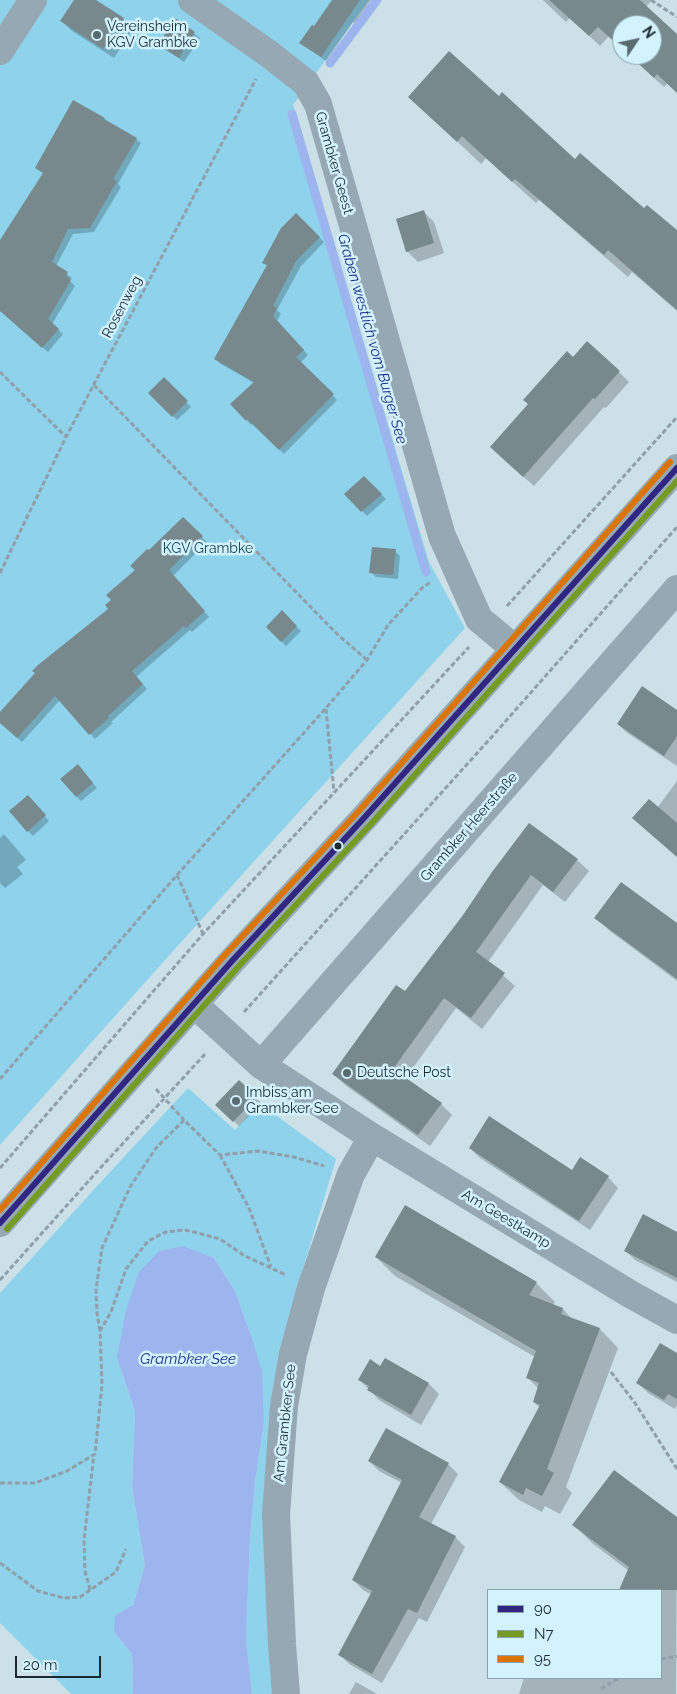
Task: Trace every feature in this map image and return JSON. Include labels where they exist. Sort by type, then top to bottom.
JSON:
[{"type":"main road","points":[[0,1223],[232,961],[516,649],[677,468]]},
{"type":"street","points":[[0,51],[33,0]]},
{"type":"street","name":"Grambker Geest","points":[[192,0],[269,54],[306,83],[318,104],[442,536],[479,619],[516,649]]},
{"type":"street","name":"Grambker Heerstraße","points":[[261,1065],[677,589]]},
{"type":"street","name":"Am Geestkamp","points":[[195,1005],[261,1065],[372,1137],[622,1289],[677,1320]]},
{"type":"street","name":"Am Grambker See","points":[[286,1694],[276,1514],[284,1406],[293,1354],[311,1288],[351,1174],[372,1137]]},
{"type":"path","points":[[651,0],[677,17]]},
{"type":"path","name":"Rosenweg","points":[[0,573],[66,437],[269,54]]},
{"type":"path","points":[[0,372],[66,437]]},
{"type":"path","points":[[94,385],[337,634],[367,660]]},
{"type":"path","points":[[0,1168],[203,934],[488,626],[677,417]]},
{"type":"path","points":[[0,1280],[497,731],[677,528]]},
{"type":"path","points":[[0,1079],[367,660],[388,624],[423,587],[456,568]]},
{"type":"path","points":[[326,708],[334,792]]},
{"type":"path","points":[[177,875],[203,934]]},
{"type":"path","points":[[137,1069],[184,1120],[220,1155],[249,1208],[271,1267]]},
{"type":"path","points":[[90,1590],[85,1571],[84,1540],[102,1385],[96,1290],[102,1248],[130,1187],[156,1148],[184,1120]]},
{"type":"path","points":[[220,1155],[258,1152],[294,1157],[351,1174]]},
{"type":"path","points":[[100,1332],[111,1312],[126,1269],[148,1241],[166,1232],[185,1230],[220,1239],[245,1256],[311,1288]]},
{"type":"path","points":[[611,1372],[635,1403],[677,1469]]},
{"type":"path","points":[[0,1483],[35,1483],[67,1471],[94,1454]]},
{"type":"path","points":[[0,1563],[38,1591],[64,1598],[80,1597],[116,1572],[126,1549]]},
{"type":"path","points":[[662,1658],[677,1656]]},
{"type":"path","points":[[601,1689],[617,1679]]},
{"type":"green space","name":"KGV Grambke","points":[[0,0],[369,0],[293,105],[429,562],[465,628],[0,1145]]},
{"type":"green space","points":[[188,1088],[235,1130],[259,1103],[336,1159],[298,1285],[274,1694],[252,1694],[246,1639],[250,1538],[255,1481],[264,1423],[252,1338],[235,1291],[214,1258],[117,1358],[135,1411],[132,1487],[145,1566],[133,1605],[114,1632],[132,1654],[133,1694],[71,1694],[0,1623],[0,1293]]},
{"type":"water","name":"Grambker See","points":[[183,1246],[214,1258],[235,1291],[262,1372],[264,1423],[255,1481],[250,1538],[246,1639],[252,1694],[133,1694],[132,1654],[114,1632],[115,1616],[133,1605],[145,1566],[132,1487],[135,1411],[117,1358],[126,1310],[139,1272],[159,1251]]},
{"type":"building","name":"Vereinsheim KGV Grambke","points":[[74,0],[96,0],[124,18],[103,49],[60,21]]},
{"type":"building","points":[[332,0],[360,0],[321,57],[299,43],[312,25],[314,26]]},
{"type":"building","points":[[549,0],[640,0],[656,15],[612,15],[612,40],[598,27],[589,36]]},
{"type":"building","points":[[175,18],[195,32],[179,58],[158,45]]},
{"type":"building","points":[[662,20],[677,34],[677,93],[657,74],[654,78],[640,65],[662,65]]},
{"type":"building","points":[[449,51],[499,96],[502,92],[575,159],[580,153],[644,208],[647,205],[677,230],[677,310],[608,250],[604,255],[515,179],[512,182],[462,136],[457,142],[408,97]]},
{"type":"building","points":[[73,100],[137,138],[113,179],[117,181],[90,228],[68,229],[52,262],[68,272],[66,275],[71,280],[48,319],[59,329],[42,348],[0,311],[0,240],[43,173],[35,168]]},
{"type":"building","points":[[424,210],[434,243],[406,252],[396,219]]},
{"type":"building","points":[[296,213],[320,237],[296,261],[273,306],[277,308],[273,316],[304,350],[296,357],[334,394],[279,450],[230,404],[254,382],[214,359],[267,265],[262,263],[281,228]]},
{"type":"building","points":[[587,341],[620,371],[595,399],[593,398],[523,477],[490,447],[528,404],[523,400],[567,351],[573,357]]},
{"type":"building","points":[[164,377],[188,401],[172,417],[148,393]]},
{"type":"building","points":[[364,476],[382,494],[361,512],[344,494]]},
{"type":"building","points":[[183,517],[203,536],[169,570],[205,611],[186,628],[184,626],[132,671],[143,684],[89,735],[55,696],[17,738],[0,723],[0,712],[35,673],[32,671],[38,665],[108,609],[105,605],[111,600],[106,595],[135,570],[130,566]]},
{"type":"building","points":[[372,547],[396,549],[393,575],[369,573]]},
{"type":"building","points":[[282,610],[297,626],[281,642],[266,627]]},
{"type":"building","points":[[642,686],[677,710],[677,736],[664,756],[617,724]]},
{"type":"building","points":[[78,764],[93,783],[76,797],[60,779]]},
{"type":"building","points":[[28,795],[46,815],[27,832],[9,811]]},
{"type":"building","points":[[649,799],[677,823],[677,857],[632,818]]},
{"type":"building","points":[[529,823],[578,859],[553,892],[531,875],[476,952],[505,973],[471,1018],[444,998],[393,1069],[442,1103],[418,1135],[332,1074],[396,985],[405,991],[463,915],[492,872]]},
{"type":"building","points":[[621,882],[677,923],[677,979],[594,918]]},
{"type":"building","name":"Imbiss am Grambker See","points":[[239,1080],[257,1097],[233,1122],[215,1105]]},
{"type":"building","points":[[489,1116],[572,1170],[580,1157],[609,1176],[579,1221],[469,1148]]},
{"type":"building","points":[[405,1205],[537,1282],[529,1295],[563,1308],[561,1314],[600,1328],[547,1469],[554,1473],[542,1496],[526,1488],[523,1495],[499,1482],[540,1405],[533,1402],[539,1383],[526,1378],[536,1351],[375,1257]]},
{"type":"building","points":[[643,1214],[677,1232],[677,1278],[624,1251]]},
{"type":"building","points":[[660,1343],[677,1353],[677,1399],[668,1394],[664,1400],[636,1383]]},
{"type":"building","points":[[385,1358],[429,1383],[411,1415],[367,1390],[369,1386],[358,1380],[370,1359],[380,1366]]},
{"type":"building","points":[[386,1428],[449,1463],[419,1517],[456,1536],[417,1613],[408,1609],[372,1674],[338,1655],[372,1591],[352,1580],[402,1480],[368,1461]]},
{"type":"building","points":[[614,1470],[677,1517],[677,1590],[619,1589],[629,1567],[572,1525]]},
{"type":"waterway","name":"Graben westlich vom Burger See","points":[[330,63],[377,0]]},
{"type":"waterway","name":"Graben westlich vom Burger See","points":[[292,114],[426,572]]},
{"type":"transit line","name":"95","points":[[0,1210],[225,955],[358,812],[670,462]]},
{"type":"transit line","name":"90","points":[[0,1223],[232,961],[364,818],[677,468]]},
{"type":"transit line","name":"N7","points":[[7,1229],[238,967],[371,824],[677,481]]},
{"type":"place","name":"Vereinsheim KGV Grambke","points":[[97,35]]},
{"type":"place","name":"Deutsche Post","points":[[347,1073]]},
{"type":"place","name":"Imbiss am Grambker See","points":[[236,1101]]}]
